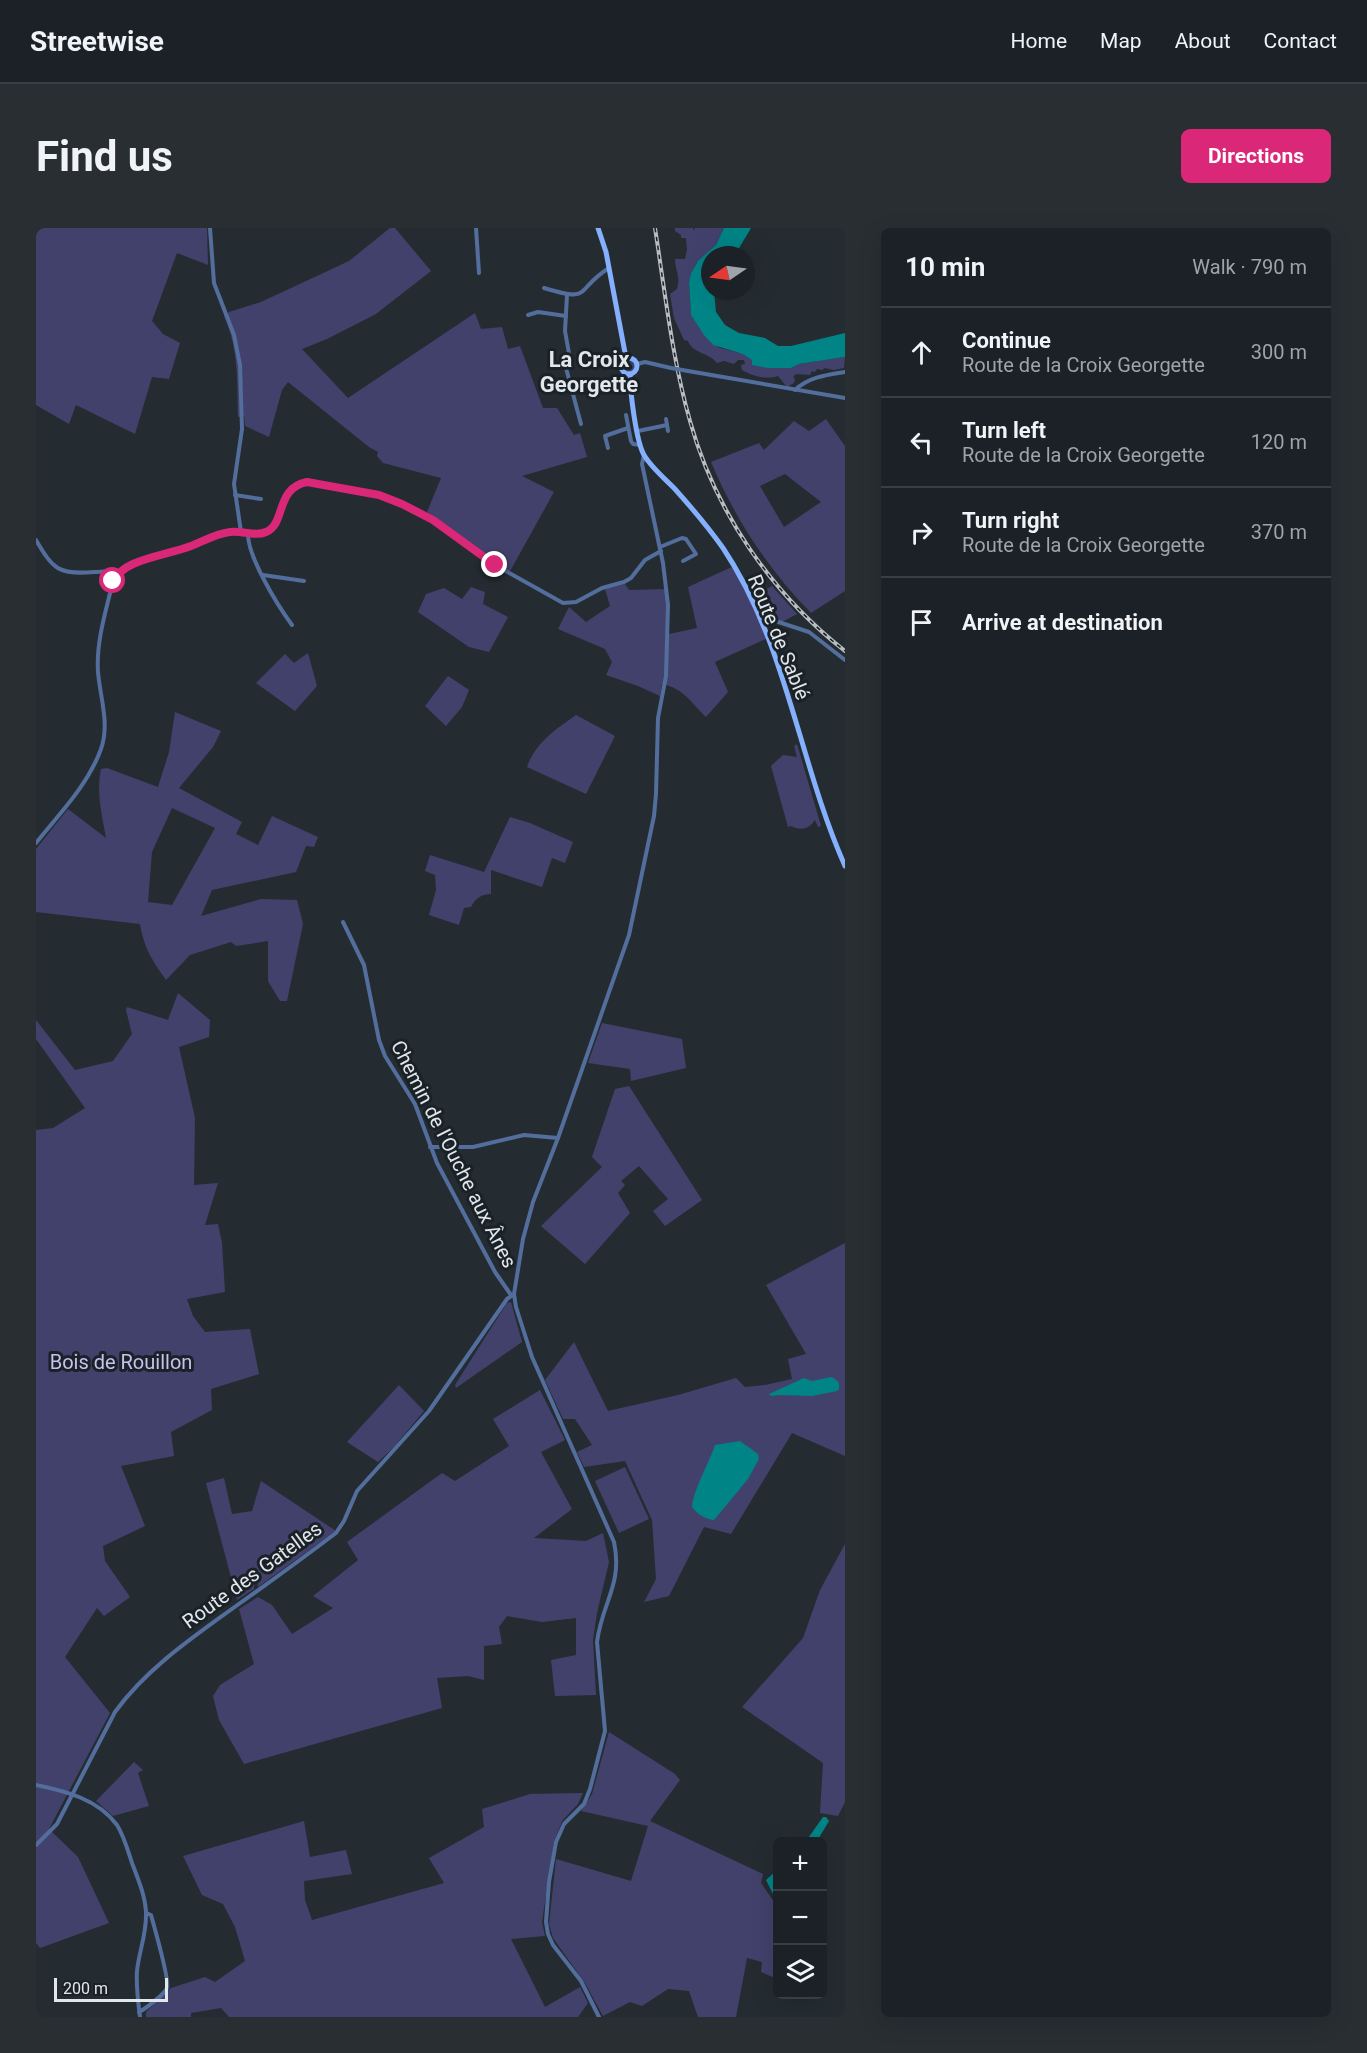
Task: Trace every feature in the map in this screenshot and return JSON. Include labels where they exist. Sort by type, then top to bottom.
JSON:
[{"type":"main road","points":[[598,228],[604,243],[626,358]]},
{"type":"main road","points":[[626,358],[633,358],[637,364],[637,370],[630,374],[624,373],[621,369],[621,364],[626,358]]},
{"type":"main road","name":"Route de Sablé","points":[[630,374],[640,444],[644,455],[711,531],[734,566],[759,616],[791,706],[830,832],[845,866]]},
{"type":"street","points":[[210,228],[214,283],[234,335],[240,364],[242,429],[234,484],[241,532]]},
{"type":"street","points":[[476,228],[479,273]]},
{"type":"street","points":[[544,288],[567,295],[581,294],[609,268]]},
{"type":"street","points":[[567,295],[565,331],[570,359],[566,371],[581,424]]},
{"type":"street","points":[[528,315],[538,312],[566,316]]},
{"type":"street","points":[[637,364],[645,362],[845,398]]},
{"type":"street","points":[[794,390],[816,377],[845,372]]},
{"type":"street","points":[[626,415],[632,443],[640,444]]},
{"type":"street","points":[[666,419],[668,431]]},
{"type":"street","points":[[638,431],[667,425]]},
{"type":"street","points":[[608,448],[605,436],[628,428]]},
{"type":"street","points":[[598,2017],[581,1981],[553,1945],[546,1922],[556,1842],[564,1824],[584,1804],[605,1731],[597,1642],[599,1627],[615,1584],[617,1556],[614,1542],[532,1357],[513,1295],[528,1219],[628,935],[649,841],[656,794],[657,735],[666,676],[668,634],[667,589],[642,464],[644,455]]},
{"type":"street","points":[[36,843],[84,781],[101,749],[105,726],[98,671],[99,645],[113,581],[117,574],[134,563],[192,545],[221,533],[262,533],[272,528],[287,494],[300,483],[314,482],[379,495],[402,504],[433,520],[495,565],[563,603],[570,604],[582,600],[602,588],[624,582],[631,578],[645,560],[680,538],[686,539],[696,554],[683,561]]},
{"type":"street","points":[[235,495],[261,499]]},
{"type":"street","points":[[248,533],[250,545],[262,574],[276,603],[292,625]]},
{"type":"street","points":[[36,540],[49,562],[56,568],[70,573],[106,571],[117,574]]},
{"type":"street","points":[[262,574],[304,581]]},
{"type":"street","points":[[759,616],[809,632],[845,660]]},
{"type":"street","name":"Chemin de l'Ouche aux Ânes","points":[[343,922],[364,965],[379,1040],[385,1056],[420,1114],[430,1147],[484,1251],[513,1295]]},
{"type":"street","points":[[430,1147],[473,1147],[524,1135],[558,1138]]},
{"type":"street","name":"Route des Gatelles","points":[[36,1845],[52,1830],[115,1712],[140,1681],[184,1643],[336,1533],[357,1491],[429,1411],[507,1299],[513,1295]]},
{"type":"street","points":[[36,1785],[73,1794],[100,1809],[118,1826],[139,1882],[146,1913],[145,1934],[137,1971],[139,2014]]},
{"type":"street","points":[[139,2014],[163,1994],[168,1984],[158,1936],[151,1915],[146,1913]]},
{"type":"green space","points":[[36,228],[207,228],[208,265],[177,253],[152,321],[163,334],[180,343],[169,379],[152,377],[135,434],[76,405],[69,424],[36,405]]},
{"type":"green space","points":[[390,228],[395,228],[431,271],[376,314],[302,349],[348,398],[475,313],[481,329],[502,327],[508,349],[520,346],[543,408],[557,408],[574,435],[580,433],[587,457],[522,476],[554,492],[509,573],[492,566],[450,537],[450,528],[427,512],[441,478],[383,463],[377,456],[378,452],[288,382],[282,390],[269,437],[245,426],[244,416],[238,417],[235,353],[224,316],[229,312],[261,302],[349,261]]},
{"type":"green space","points":[[675,228],[693,228],[694,231],[695,228],[724,228],[715,246],[701,246],[701,259],[691,273],[689,282],[691,315],[711,343],[720,348],[744,354],[752,359],[752,364],[791,368],[799,364],[845,357],[844,368],[817,369],[810,375],[796,374],[793,377],[794,383],[787,387],[778,376],[760,377],[742,370],[741,365],[745,364],[744,360],[738,360],[734,364],[724,361],[717,363],[694,349],[688,341],[684,340],[674,318],[670,294],[677,289],[678,284],[675,259],[685,259],[687,250],[686,238],[681,238],[681,235],[675,231]]},
{"type":"green space","points":[[629,359],[634,361],[636,366],[634,371],[629,373],[624,371],[622,366],[624,361]]},
{"type":"green space","points":[[826,419],[845,446],[845,591],[811,613],[781,579],[754,542],[720,483],[711,462],[759,443],[764,450],[794,421],[809,431]],"holes":[[[785,474],[821,502],[784,527],[760,486]]]},
{"type":"green space","points":[[734,566],[752,597],[772,586],[797,614],[780,623],[768,620],[765,622],[770,637],[715,662],[728,692],[706,717],[687,697],[670,686],[662,684],[660,696],[606,675],[612,662],[605,649],[558,629],[569,607],[586,622],[610,606],[605,589],[625,584],[629,590],[667,589],[669,634],[697,628],[688,587]]},
{"type":"green space","points":[[471,587],[485,592],[483,604],[508,617],[489,652],[469,647],[418,612],[426,594],[444,588],[462,599]]},
{"type":"green space","points":[[308,653],[317,686],[295,711],[256,683],[285,654],[294,663]]},
{"type":"green space","points":[[448,676],[469,690],[462,707],[446,726],[425,706]]},
{"type":"green space","points":[[175,712],[221,731],[213,747],[179,788],[242,822],[236,834],[258,845],[272,816],[318,837],[314,847],[306,846],[296,872],[212,890],[201,916],[261,899],[297,900],[303,924],[287,1001],[280,1001],[268,981],[268,941],[236,946],[231,942],[190,955],[166,980],[149,954],[140,924],[36,912],[36,849],[68,809],[106,838],[99,795],[101,769],[107,768],[158,787],[169,752]],"holes":[[[172,808],[215,828],[172,905],[148,902],[152,852]]]},
{"type":"green space","points":[[576,715],[615,736],[586,794],[527,767],[541,744]]},
{"type":"green space","points":[[797,744],[821,826],[818,827],[815,820],[804,828],[788,827],[771,766],[783,755],[797,757],[794,746]]},
{"type":"green space","points":[[510,817],[573,842],[565,863],[552,858],[542,887],[491,870],[491,894],[481,896],[471,907],[464,908],[459,925],[429,915],[436,890],[435,875],[425,871],[430,855],[484,872]]},
{"type":"green space","name":"Bois de Rouillon","points":[[178,993],[210,1020],[209,1037],[179,1047],[195,1118],[194,1185],[218,1183],[205,1225],[218,1224],[222,1243],[225,1292],[187,1299],[193,1316],[205,1332],[250,1329],[259,1374],[211,1389],[212,1410],[171,1432],[174,1456],[121,1466],[145,1526],[103,1546],[105,1561],[130,1597],[104,1616],[97,1608],[65,1657],[110,1713],[49,1829],[78,1857],[109,1923],[40,1948],[36,1943],[36,1130],[53,1128],[85,1108],[36,1039],[36,1020],[75,1070],[113,1061],[132,1034],[127,1007],[168,1020]]},
{"type":"green space","points":[[602,1023],[682,1039],[686,1068],[631,1081],[630,1069],[588,1063]]},
{"type":"green space","points":[[629,1086],[702,1200],[665,1226],[653,1211],[668,1199],[639,1166],[621,1181],[625,1185],[618,1193],[630,1213],[585,1264],[541,1226],[602,1167],[592,1157],[615,1089]]},
{"type":"green space","points":[[845,1243],[845,1456],[792,1433],[731,1534],[704,1527],[669,1596],[644,1602],[656,1579],[652,1520],[625,1461],[584,1467],[577,1452],[592,1445],[575,1419],[563,1419],[545,1380],[574,1342],[608,1411],[678,1395],[736,1378],[745,1387],[792,1379],[788,1359],[806,1354],[766,1285]]},
{"type":"green space","points":[[511,1302],[522,1342],[456,1388],[455,1385],[507,1303]]},
{"type":"green space","points":[[399,1385],[424,1411],[378,1462],[347,1442]]},
{"type":"green space","points":[[540,1390],[565,1440],[541,1452],[572,1509],[534,1538],[586,1541],[603,1533],[609,1562],[593,1640],[596,1695],[555,1696],[551,1660],[576,1655],[576,1618],[542,1622],[507,1616],[499,1627],[502,1644],[484,1646],[484,1680],[468,1676],[437,1678],[442,1708],[244,1764],[219,1720],[213,1696],[220,1685],[254,1664],[239,1609],[258,1597],[272,1605],[292,1634],[333,1608],[313,1596],[358,1560],[347,1542],[442,1473],[455,1481],[509,1446],[493,1419]]},
{"type":"green space","points":[[625,1467],[649,1519],[619,1533],[595,1481]]},
{"type":"green space","points":[[224,1478],[232,1514],[252,1511],[261,1481],[336,1531],[258,1587],[258,1583],[254,1584],[254,1589],[237,1600],[206,1483]]},
{"type":"green space","points":[[845,1544],[845,1802],[838,1816],[820,1813],[823,1763],[742,1707],[803,1638],[820,1590]]},
{"type":"green space","points":[[609,1732],[675,1774],[680,1780],[650,1821],[763,1874],[761,1883],[773,1900],[773,1977],[761,1972],[762,1962],[747,1958],[736,2017],[698,2017],[689,1991],[668,1989],[642,2006],[630,2002],[603,2016],[585,1983],[553,1938],[549,1924],[556,1859],[631,1881],[648,1826],[581,1811],[592,1794]]},
{"type":"green space","points":[[134,1762],[143,1770],[138,1773],[149,1806],[113,1816],[96,1801]]},
{"type":"green space","points":[[583,1793],[578,1804],[562,1821],[554,1842],[542,1922],[545,1936],[511,1939],[545,2007],[580,1987],[588,2003],[578,2017],[229,2017],[221,2008],[191,2013],[191,2017],[146,2017],[146,2012],[171,1988],[205,1977],[215,1982],[245,1961],[235,1927],[223,1904],[202,1895],[183,1856],[304,1821],[310,1857],[346,1850],[352,1874],[304,1881],[305,1900],[312,1920],[444,1883],[429,1858],[484,1827],[482,1809],[530,1794]]},
{"type":"water","points":[[724,228],[751,228],[740,246],[716,245]]},
{"type":"water","points":[[701,258],[701,300],[715,300],[716,312],[725,325],[739,333],[765,338],[778,346],[791,346],[845,333],[845,357],[799,364],[791,368],[768,368],[752,365],[752,360],[743,354],[713,345],[691,315],[689,282]]},
{"type":"water","points":[[831,1377],[839,1383],[837,1391],[812,1396],[771,1396],[769,1394],[804,1378],[812,1381]]},
{"type":"water","points":[[740,1441],[758,1454],[759,1459],[748,1479],[714,1520],[704,1517],[692,1507],[693,1500],[715,1445]]},
{"type":"water","points":[[823,1817],[826,1817],[829,1821],[819,1837],[809,1837]]},
{"type":"water","points":[[773,1874],[773,1894],[766,1880]]},
{"type":"railway","points":[[655,228],[678,373],[690,421],[714,487],[749,548],[770,576],[793,603],[845,651]]},
{"type":"district","name":"La Croix Georgette","points":[[589,372]]},
{"type":"route","points":[[113,581],[117,574],[134,563],[192,545],[221,533],[268,531],[274,525],[287,494],[300,483],[307,482],[379,495],[402,504],[433,520],[495,565]]}]
